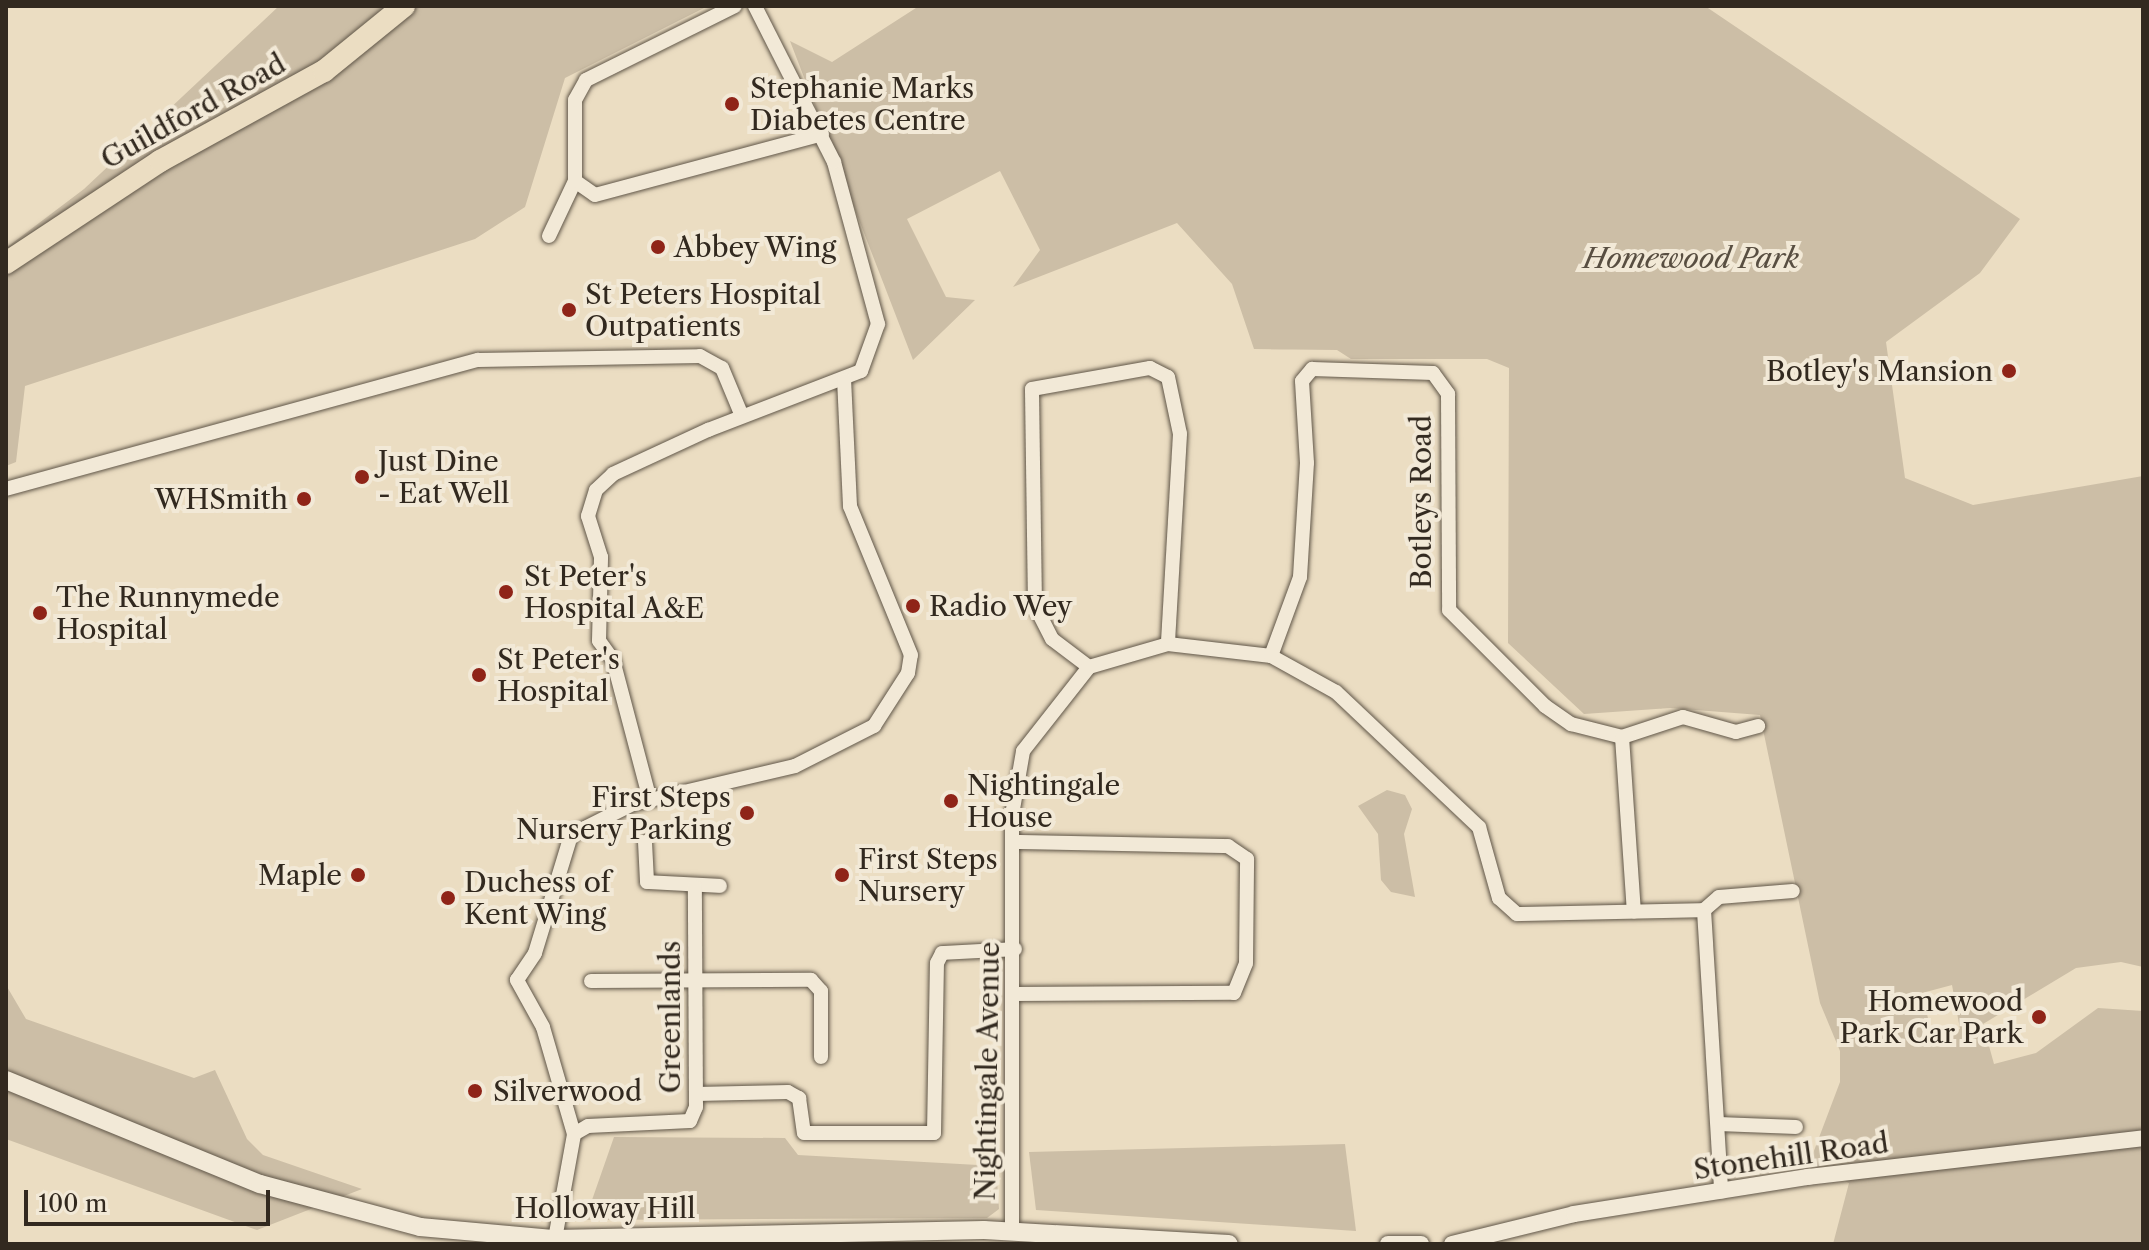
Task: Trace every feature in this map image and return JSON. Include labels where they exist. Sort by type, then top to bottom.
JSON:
[{"type":"main road","name":"Guildford Road","points":[[6,263],[136,176],[324,71],[404,6]]},
{"type":"main road","name":"Holloway Hill","points":[[6,1080],[327,1206],[407,1225],[555,1239],[1012,1231],[1229,1244]]},
{"type":"street","points":[[549,236],[575,181],[575,100],[586,80],[735,6]]},
{"type":"street","points":[[650,800],[613,660],[599,641],[601,557],[588,516],[596,490],[613,474],[742,416],[844,380],[871,356],[878,324],[822,134],[755,6]]},
{"type":"street","points":[[575,181],[595,195],[822,134]]},
{"type":"street","points":[[6,489],[478,360],[700,356],[722,368],[742,416]]},
{"type":"street","points":[[1168,644],[1180,434],[1168,377],[1150,368],[1032,389],[1035,606],[1052,639],[1089,667],[1168,644],[1271,656],[1336,692],[1479,827],[1505,907],[1517,914],[1704,910],[1719,897],[1793,891]]},
{"type":"street","name":"Botleys Road","points":[[1271,656],[1300,577],[1307,463],[1302,381],[1312,369],[1424,371],[1440,378],[1448,394],[1449,610],[1545,706],[1571,724],[1622,737]]},
{"type":"street","points":[[555,1239],[574,1134],[543,1027],[517,980],[535,953],[571,835],[597,817],[650,800],[795,766],[874,726],[895,702],[911,655],[850,506],[844,380]]},
{"type":"street","name":"Nightingale Avenue","points":[[1012,1231],[1015,842],[1023,751],[1089,667]]},
{"type":"street","points":[[1634,912],[1622,737],[1683,717],[1736,732],[1758,726]]},
{"type":"street","points":[[645,842],[647,882],[720,886]]},
{"type":"street","points":[[1013,994],[1234,993],[1246,963],[1247,859],[1228,846],[1015,842]]},
{"type":"street","name":"Greenlands","points":[[574,1134],[588,1126],[682,1126],[696,1107],[695,887]]},
{"type":"street","points":[[1704,910],[1721,1191]]},
{"type":"street","points":[[696,1094],[788,1092],[799,1098],[804,1133],[934,1133],[937,963],[942,953],[1015,949]]},
{"type":"street","points":[[591,981],[811,980],[821,991],[821,1057]]},
{"type":"street","points":[[1719,1124],[1796,1127]]},
{"type":"street","name":"Stonehill Road","points":[[1452,1244],[1574,1214],[1721,1191],[2143,1138]]},
{"type":"street","points":[[1388,1244],[1421,1244]]},
{"type":"green space","points":[[279,6],[708,6],[565,78],[525,207],[475,239],[25,386],[16,462],[6,466],[6,248],[84,189]]},
{"type":"green space","name":"Homewood Park","points":[[919,6],[1705,6],[2020,219],[1980,273],[1886,342],[1905,478],[1973,505],[2143,476],[2143,967],[2121,962],[2076,968],[1983,1024],[1994,1064],[2036,1053],[2098,1008],[2143,1011],[2143,1244],[1833,1244],[1849,1183],[1809,1164],[1840,1082],[1840,1051],[1820,1003],[1760,715],[1670,708],[1584,714],[1508,643],[1509,368],[1487,359],[1351,359],[1337,350],[1254,349],[1232,284],[1177,223],[1013,287],[1040,250],[1000,171],[907,219],[946,297],[975,300],[913,360],[790,41],[832,62]],"holes":[[[1952,985],[1960,1029],[1932,1035],[1922,993]]]},
{"type":"green space","points":[[1387,790],[1405,795],[1412,809],[1404,834],[1415,897],[1391,892],[1381,880],[1378,834],[1358,806]]},
{"type":"green space","points":[[6,985],[26,1019],[194,1078],[215,1070],[247,1139],[263,1155],[362,1189],[257,1230],[6,1139]]},
{"type":"green space","points":[[614,1137],[785,1138],[798,1155],[996,1166],[999,1209],[987,1218],[585,1220]]},
{"type":"green space","points":[[1345,1144],[1356,1231],[1036,1210],[1029,1152]]},
{"type":"place","name":"Stephanie Marks Diabetes Centre","points":[[732,104]]},
{"type":"place","name":"Abbey Wing","points":[[658,247]]},
{"type":"place","name":"St Peters Hospital Outpatients","points":[[569,310]]},
{"type":"place","name":"Botley's Mansion","points":[[2009,371]]},
{"type":"place","name":"Just Dine - Eat Well","points":[[362,477]]},
{"type":"place","name":"WHSmith","points":[[304,499]]},
{"type":"place","name":"St Peter's Hospital A&E","points":[[506,592]]},
{"type":"place","name":"Radio Wey","points":[[913,606]]},
{"type":"place","name":"The Runnymede Hospital","points":[[40,613]]},
{"type":"place","name":"St Peter's Hospital","points":[[479,675]]},
{"type":"place","name":"Nightingale House","points":[[951,801]]},
{"type":"place","name":"First Steps Nursery Parking","points":[[747,813]]},
{"type":"place","name":"Maple","points":[[358,875]]},
{"type":"place","name":"First Steps Nursery","points":[[842,875]]},
{"type":"place","name":"Duchess of Kent Wing","points":[[448,898]]},
{"type":"place","name":"Homewood Park Car Park","points":[[2039,1017]]},
{"type":"place","name":"Silverwood","points":[[475,1091]]}]
